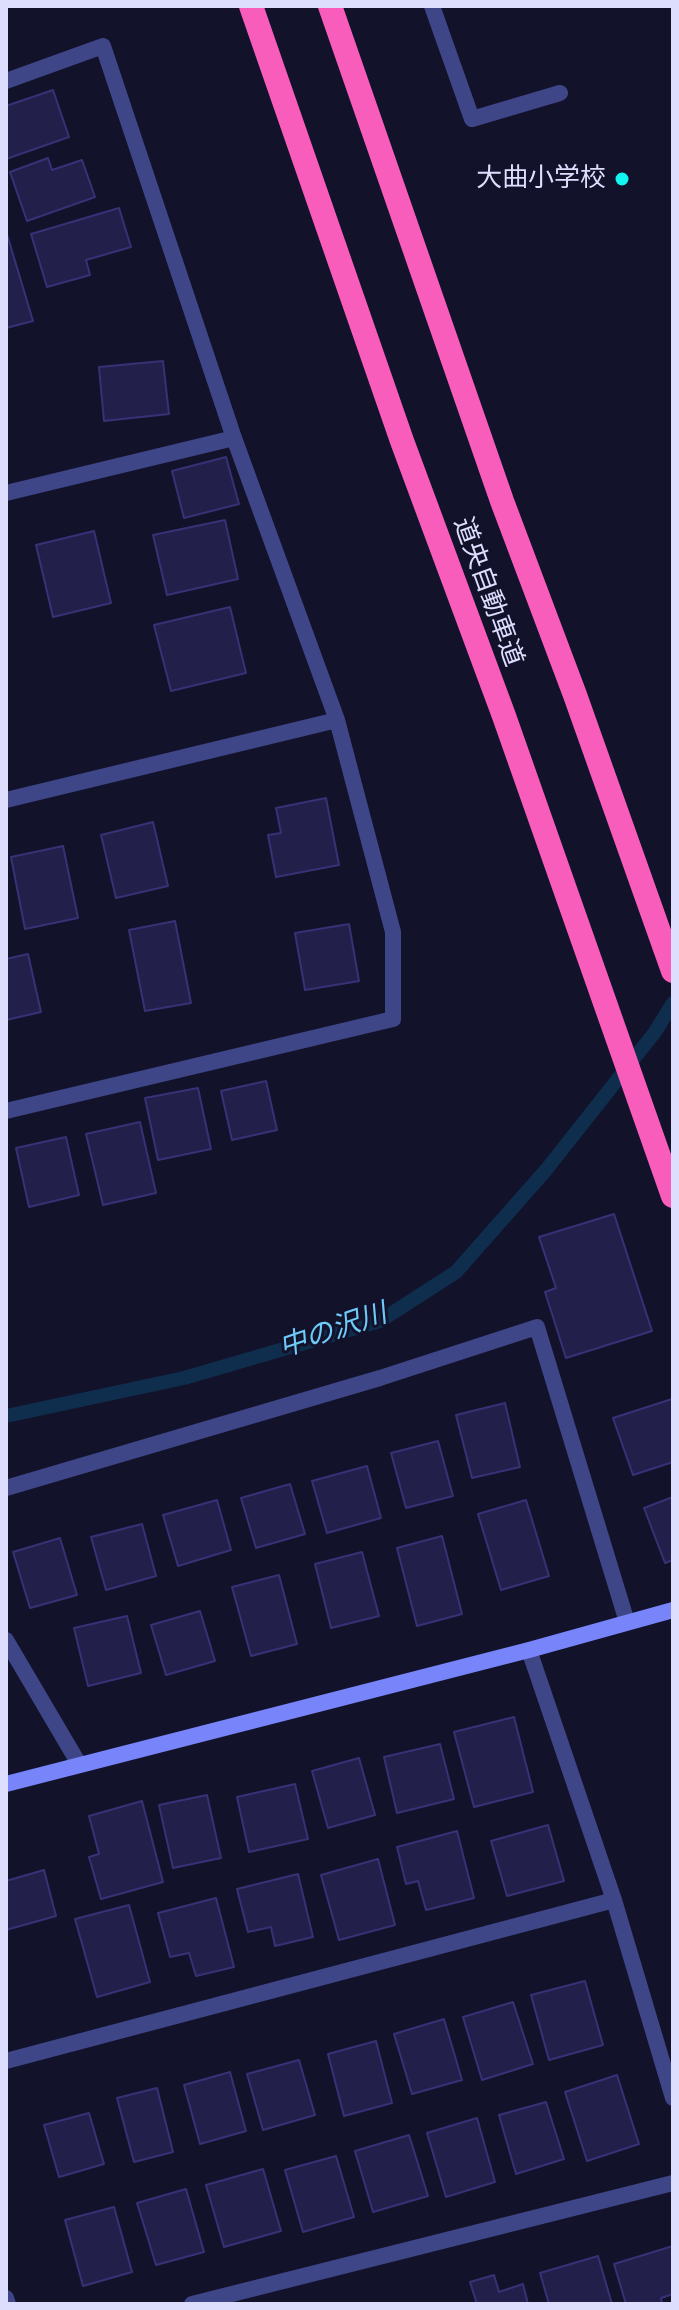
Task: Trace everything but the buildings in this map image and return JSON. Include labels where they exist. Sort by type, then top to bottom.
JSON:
[{"type":"highway","name":"道央自動車道","points":[[251,6],[402,441],[504,716],[673,1196]]},
{"type":"highway","name":"道央自動車道","points":[[330,6],[502,501],[673,971]]},
{"type":"street","points":[[432,6],[472,119],[560,93]]},
{"type":"street","points":[[6,81],[103,46],[234,438],[337,720],[393,932],[393,1019],[6,1111]]},
{"type":"street","points":[[6,493],[234,438]]},
{"type":"street","points":[[6,800],[337,720]]},
{"type":"street","points":[[6,1488],[380,1378],[537,1327],[627,1622]]},
{"type":"street","points":[[6,1784],[673,1610]]},
{"type":"street","points":[[6,1640],[79,1764]]},
{"type":"street","points":[[529,1650],[614,1900],[673,2098]]},
{"type":"street","points":[[6,2061],[614,1900]]},
{"type":"street","points":[[192,2304],[673,2183]]},
{"type":"street","points":[[6,2298],[8,2304]]},
{"type":"waterway","name":"中の沢川","points":[[6,1416],[184,1378],[380,1321],[456,1272],[546,1170],[655,1032],[673,1003]]},
{"type":"place","name":"大曲小学校","points":[[622,179]]}]
